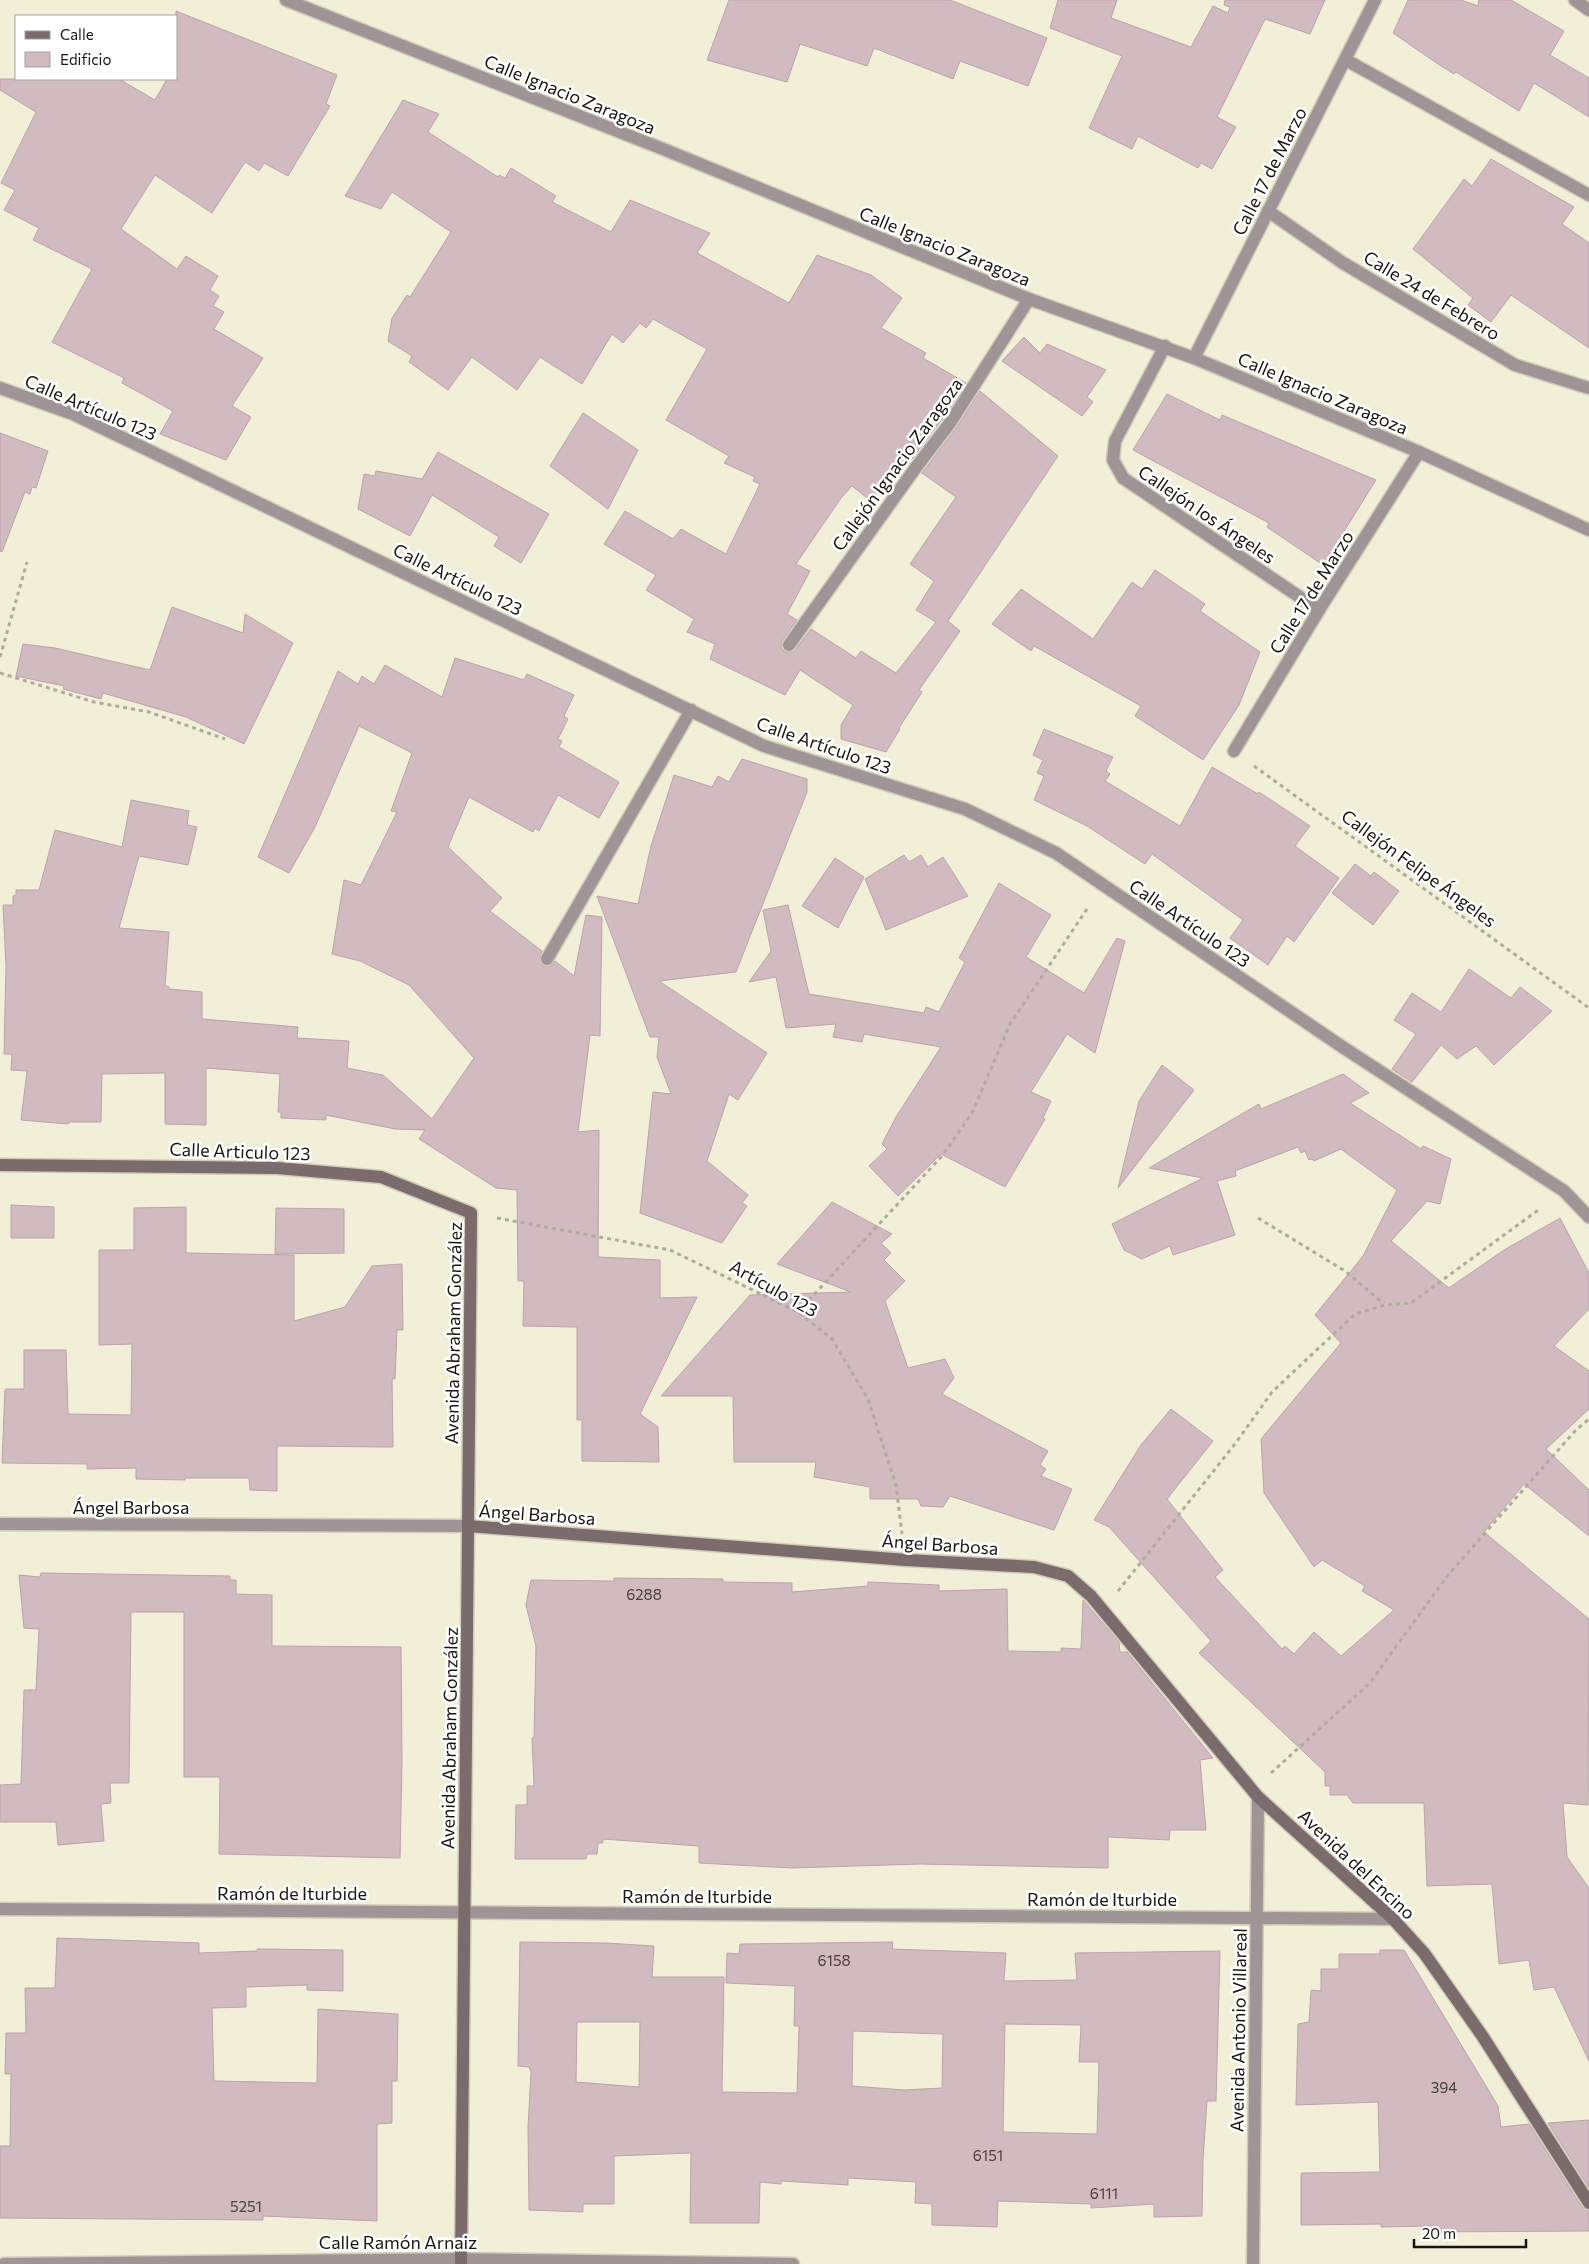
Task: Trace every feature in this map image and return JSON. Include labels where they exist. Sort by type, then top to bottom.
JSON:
[{"type":"main road","name":"Calle Articulo 123","points":[[0,1165],[277,1168],[381,1177],[471,1213]]},
{"type":"main road","name":"Avenida Abraham González","points":[[461,2261],[471,1213]]},
{"type":"main road","name":"Ángel Barbosa","points":[[468,1526],[906,1560],[1034,1567],[1068,1576]]},
{"type":"main road","name":"Avenida del Encino","points":[[1068,1576],[1091,1596],[1255,1793],[1393,1919],[1424,1953],[1483,2037],[1589,2203]]},
{"type":"street","name":"Calle Ignacio Zaragoza","points":[[286,0],[668,152],[1029,299],[1165,346],[1419,452],[1589,530]]},
{"type":"street","name":"Calle 17 de Marzo","points":[[1194,358],[1375,0]]},
{"type":"street","points":[[1575,0],[1589,10]]},
{"type":"street","points":[[1346,60],[1589,195]]},
{"type":"street","name":"Calle 24 de Febrero","points":[[1268,212],[1343,263],[1515,365],[1589,388]]},
{"type":"street","name":"Callejón Ignacio Zaragoza","points":[[789,645],[914,470],[950,423],[1029,299]]},
{"type":"street","name":"Callejón los Ángeles","points":[[1165,346],[1115,441],[1113,460],[1123,478],[1319,610]]},
{"type":"street","name":"Calle Artículo 123","points":[[0,388],[73,414],[764,746],[965,809],[1056,853],[1344,1048],[1564,1191],[1589,1217]]},
{"type":"street","name":"Calle 17 de Marzo","points":[[1234,751],[1319,610],[1419,452]]},
{"type":"street","points":[[547,959],[691,710]]},
{"type":"street","name":"Ángel Barbosa","points":[[0,1524],[468,1526]]},
{"type":"street","name":"Avenida Antonio Villareal","points":[[1253,2264],[1257,1918],[1255,1793]]},
{"type":"street","name":"Ramón de Iturbide","points":[[0,1908],[1393,1919]]},
{"type":"street","name":"Calle Ramón Arnaiz","points":[[4,2264],[461,2261],[793,2264]]},
{"type":"path","points":[[0,657],[27,562]]},
{"type":"path","points":[[0,673],[94,702],[149,712],[225,739]]},
{"type":"path","name":"Callejón Felipe Ángeles","points":[[1234,751],[1589,1008]]},
{"type":"path","points":[[798,1312],[942,1156],[972,1113],[1010,1024],[1104,885]]},
{"type":"path","points":[[1103,1610],[1235,1444],[1272,1392],[1354,1314],[1385,1305],[1411,1303],[1564,1191]]},
{"type":"path","name":"Artículo 123","points":[[471,1213],[670,1250],[798,1312],[832,1339],[868,1399],[896,1485],[906,1560]]},
{"type":"path","points":[[1258,1218],[1345,1271],[1385,1305]]},
{"type":"path","points":[[1255,1793],[1369,1684],[1448,1574],[1575,1431],[1589,1420]]},
{"type":"building","points":[[729,0],[950,0],[1047,38],[1028,86],[960,61],[953,79],[874,48],[867,66],[800,44],[787,82],[707,60]]},
{"type":"building","points":[[1058,0],[1117,0],[1111,18],[1191,47],[1213,6],[1228,13],[1230,7],[1224,5],[1225,0],[1325,0],[1310,34],[1265,19],[1217,117],[1236,127],[1212,169],[1201,163],[1198,168],[1138,136],[1132,149],[1089,128],[1122,56],[1050,28]]},
{"type":"building","points":[[1408,0],[1461,0],[1478,6],[1479,0],[1511,0],[1564,31],[1550,55],[1589,78],[1589,117],[1534,83],[1519,111],[1456,72],[1454,74],[1438,64],[1393,33]]},
{"type":"building","points":[[176,11],[337,75],[326,104],[330,106],[288,176],[264,163],[259,171],[245,162],[212,213],[155,175],[121,229],[177,269],[186,256],[218,276],[210,290],[219,296],[213,306],[224,312],[214,329],[263,358],[232,406],[251,417],[226,460],[160,434],[173,411],[122,383],[124,378],[52,342],[92,269],[33,240],[39,228],[4,210],[15,190],[1,183],[36,112],[0,90],[0,79],[121,80],[155,100],[166,80],[178,80],[178,15],[176,15]]},
{"type":"building","points":[[403,100],[439,114],[428,132],[498,177],[499,175],[505,178],[511,168],[556,196],[552,202],[611,232],[630,200],[710,233],[697,253],[789,303],[817,255],[871,275],[902,298],[881,328],[926,353],[923,358],[966,383],[943,418],[908,464],[900,459],[871,501],[852,486],[841,498],[796,564],[810,571],[787,614],[797,620],[782,641],[781,648],[785,652],[789,653],[795,650],[811,629],[856,658],[861,651],[896,673],[936,622],[916,610],[934,581],[910,564],[956,497],[922,473],[957,427],[980,391],[1058,456],[948,621],[960,631],[919,690],[922,692],[886,752],[841,739],[841,725],[853,705],[800,670],[785,695],[710,659],[715,644],[687,632],[694,619],[646,590],[656,575],[604,544],[625,511],[673,539],[681,529],[726,554],[760,484],[753,481],[755,477],[724,463],[729,456],[666,420],[707,349],[653,319],[646,328],[640,323],[623,343],[612,334],[582,384],[540,357],[517,390],[472,357],[448,390],[409,362],[412,356],[388,341],[392,318],[407,295],[410,297],[451,232],[392,192],[381,209],[345,196]]},
{"type":"building","points":[[1491,159],[1574,207],[1562,224],[1589,243],[1589,348],[1511,295],[1491,322],[1468,305],[1473,298],[1413,249],[1464,179],[1472,186]]},
{"type":"building","points":[[1024,337],[1040,353],[1047,344],[1106,370],[1087,397],[1093,402],[1082,416],[1002,361]]},
{"type":"building","points":[[1167,394],[1220,420],[1222,415],[1376,480],[1323,565],[1267,527],[1269,523],[1133,450]]},
{"type":"building","points":[[583,413],[638,450],[608,509],[550,466]]},
{"type":"building","points":[[0,433],[48,451],[36,488],[32,487],[30,494],[25,492],[2,552],[0,551]]},
{"type":"building","points":[[438,452],[549,514],[521,563],[494,546],[499,537],[432,495],[410,536],[358,509],[364,474],[375,476],[376,471],[422,479]]},
{"type":"building","points":[[1155,570],[1205,604],[1200,611],[1260,652],[1239,705],[1203,760],[1135,716],[1141,706],[1034,646],[1031,651],[992,624],[1021,589],[1093,639],[1132,582],[1142,589]]},
{"type":"building","points":[[172,607],[243,633],[245,614],[293,643],[244,744],[186,717],[103,693],[101,699],[63,689],[64,686],[16,676],[23,644],[55,648],[150,670]]},
{"type":"building","points":[[455,658],[524,680],[527,674],[574,695],[564,716],[568,719],[558,739],[562,741],[559,747],[619,782],[599,818],[558,795],[539,831],[535,828],[533,832],[469,797],[448,847],[502,898],[490,911],[542,951],[539,959],[543,966],[551,966],[555,961],[574,976],[586,915],[602,917],[600,1036],[590,1035],[578,1132],[599,1130],[598,1257],[660,1260],[660,1298],[697,1297],[640,1414],[658,1427],[659,1462],[582,1461],[582,1420],[577,1420],[577,1327],[523,1326],[524,1281],[518,1281],[517,1190],[496,1188],[419,1139],[425,1130],[395,1129],[326,1115],[326,1120],[281,1118],[281,1112],[278,1112],[280,1074],[206,1068],[206,1125],[165,1124],[165,1073],[102,1074],[101,1122],[70,1122],[68,1124],[21,1120],[27,1071],[11,1070],[12,1054],[4,1054],[6,966],[3,905],[13,905],[13,896],[16,895],[16,890],[39,890],[55,830],[122,847],[131,800],[189,811],[187,825],[197,827],[188,865],[139,856],[119,928],[169,932],[165,986],[169,987],[169,989],[202,992],[202,1019],[298,1027],[297,1038],[349,1041],[347,1068],[383,1075],[432,1119],[474,1058],[409,985],[360,961],[332,954],[344,880],[361,885],[397,812],[391,811],[412,753],[359,726],[315,827],[289,873],[258,857],[338,671],[358,684],[362,676],[374,684],[385,665],[442,697]]},
{"type":"building","points":[[1044,729],[1113,757],[1106,771],[1110,774],[1105,781],[1180,826],[1212,767],[1258,794],[1259,792],[1310,826],[1295,846],[1339,878],[1294,942],[1287,936],[1268,965],[1230,938],[1243,920],[1152,854],[1145,864],[1087,826],[1034,800],[1044,776],[1037,773],[1043,760],[1033,755]]},
{"type":"building","points":[[742,759],[807,779],[807,792],[736,972],[659,981],[767,1053],[738,1100],[729,1094],[707,1161],[748,1195],[742,1203],[747,1206],[722,1243],[640,1213],[653,1092],[671,1094],[657,1057],[659,1037],[650,1037],[597,896],[638,904],[651,846],[674,775],[712,787],[718,776],[729,782]]},
{"type":"building","points":[[904,855],[909,862],[921,855],[928,867],[943,857],[968,896],[886,930],[865,879]]},
{"type":"building","points":[[835,858],[864,877],[838,928],[802,906]]},
{"type":"building","points":[[1355,864],[1371,876],[1374,872],[1399,891],[1373,925],[1332,893]]},
{"type":"building","points":[[999,883],[1051,915],[1026,957],[1084,993],[1117,938],[1125,941],[1095,1053],[1067,1034],[1031,1092],[1051,1101],[1043,1118],[1045,1119],[1005,1187],[941,1154],[898,1196],[869,1166],[887,1149],[882,1144],[896,1117],[941,1047],[864,1034],[862,1042],[833,1037],[836,1024],[786,1028],[776,977],[749,982],[771,951],[763,910],[788,905],[809,994],[924,1013],[926,1007],[939,1012],[965,962],[959,958]]},
{"type":"building","points":[[1469,969],[1511,998],[1520,987],[1552,1011],[1494,1065],[1476,1046],[1457,1059],[1441,1045],[1412,1082],[1392,1069],[1416,1034],[1394,1020],[1412,993],[1441,1012]]},
{"type":"building","points":[[1162,1065],[1194,1090],[1118,1188],[1139,1101]]},
{"type":"building","points":[[1343,1074],[1369,1093],[1350,1103],[1421,1149],[1423,1146],[1451,1159],[1440,1204],[1427,1201],[1391,1241],[1449,1288],[1504,1250],[1560,1218],[1589,1273],[1589,1309],[1554,1346],[1589,1371],[1589,1409],[1546,1449],[1589,1490],[1589,1536],[1524,1484],[1484,1532],[1589,1619],[1588,1805],[1563,1803],[1567,1857],[1589,1888],[1589,2061],[1554,1987],[1534,1990],[1529,1960],[1499,1964],[1492,1884],[1427,1886],[1424,1803],[1353,1803],[1347,1795],[1330,1795],[1330,1786],[1325,1786],[1325,1772],[1199,1653],[1211,1641],[1109,1527],[1094,1520],[1141,1445],[1171,1409],[1213,1441],[1167,1499],[1223,1570],[1215,1577],[1282,1649],[1285,1646],[1294,1654],[1314,1632],[1341,1656],[1394,1610],[1362,1591],[1365,1586],[1322,1560],[1314,1567],[1264,1493],[1261,1439],[1341,1343],[1315,1315],[1363,1256],[1397,1190],[1341,1149],[1314,1161],[1312,1159],[1309,1160],[1305,1151],[1301,1153],[1298,1147],[1235,1171],[1236,1176],[1217,1181],[1235,1235],[1173,1255],[1170,1246],[1142,1259],[1124,1250],[1112,1224],[1203,1178],[1149,1168],[1259,1104],[1261,1109]]},
{"type":"building","points":[[832,1202],[892,1234],[881,1243],[891,1253],[884,1260],[905,1281],[885,1301],[908,1368],[945,1359],[954,1378],[942,1394],[1048,1451],[1040,1465],[1046,1469],[1041,1476],[1072,1489],[1054,1530],[950,1496],[943,1507],[921,1506],[918,1499],[870,1499],[870,1487],[814,1477],[816,1462],[734,1462],[733,1396],[661,1396],[750,1295],[851,1292],[777,1264]]},
{"type":"building","points":[[11,1205],[54,1207],[54,1238],[11,1238]]},
{"type":"building","points":[[186,1207],[186,1253],[294,1255],[294,1321],[345,1307],[372,1266],[402,1264],[403,1330],[397,1330],[395,1379],[392,1379],[393,1447],[277,1446],[277,1491],[250,1490],[249,1478],[136,1479],[136,1468],[87,1469],[87,1464],[2,1463],[5,1389],[24,1389],[24,1350],[66,1350],[68,1414],[131,1415],[132,1344],[99,1345],[99,1250],[134,1250],[134,1208]]},
{"type":"building","points":[[276,1208],[344,1209],[344,1253],[275,1254]]},
{"type":"building","points":[[41,1573],[230,1576],[230,1580],[236,1580],[236,1594],[272,1595],[272,1646],[401,1647],[402,1762],[400,1858],[219,1854],[220,1777],[184,1777],[184,1612],[131,1612],[129,1783],[110,1783],[111,1803],[101,1804],[104,1841],[58,1845],[56,1822],[0,1822],[0,1785],[21,1784],[24,1690],[36,1690],[39,1629],[24,1628],[19,1575],[40,1577]]},
{"type":"building","points":[[614,1578],[723,1579],[723,1582],[792,1583],[792,1592],[868,1586],[868,1582],[939,1585],[939,1591],[1007,1589],[1008,1651],[1061,1652],[1061,1648],[1081,1649],[1083,1600],[1119,1642],[1120,1652],[1127,1652],[1213,1758],[1200,1760],[1206,1830],[1170,1830],[1169,1840],[1108,1837],[1108,1868],[920,1864],[792,1868],[699,1863],[699,1846],[603,1839],[603,1843],[598,1843],[597,1854],[587,1854],[586,1859],[515,1859],[516,1805],[527,1805],[527,1786],[534,1786],[532,1738],[534,1738],[536,1646],[526,1605],[531,1580],[614,1581]]},
{"type":"building","points":[[57,1938],[199,1943],[199,1953],[257,1951],[257,1949],[343,1950],[343,1991],[307,1990],[307,1985],[246,1987],[246,2007],[212,2008],[214,2081],[317,2083],[318,2009],[398,2014],[397,2081],[392,2081],[392,2123],[377,2124],[377,2221],[263,2216],[263,2220],[0,2218],[0,2146],[10,2146],[11,2074],[5,2074],[6,2033],[26,2033],[25,1988],[55,1988]]},
{"type":"building","points":[[520,1942],[606,1943],[654,1946],[652,1977],[724,1977],[722,2092],[797,2093],[799,2026],[794,2026],[795,1986],[726,1983],[727,1953],[739,1954],[740,1944],[893,1942],[892,1949],[1006,1953],[1004,1981],[1077,1980],[1075,1953],[1220,1951],[1216,2101],[1207,2101],[1202,2216],[1154,2217],[1154,2204],[1091,2208],[1091,2204],[998,2201],[997,2227],[932,2225],[932,2204],[915,2203],[916,2182],[848,2178],[848,2185],[781,2181],[781,2184],[760,2182],[759,2223],[690,2223],[691,2153],[614,2156],[614,2204],[583,2204],[583,2212],[529,2210],[528,2128],[531,2072],[529,2067],[518,2066]],"holes":[[[577,2022],[640,2022],[639,2087],[576,2082]],[[1005,2024],[1081,2025],[1079,2062],[1099,2062],[1097,2134],[1003,2132]],[[853,2031],[943,2034],[942,2088],[904,2090],[852,2086]]]},
{"type":"building","points":[[1380,1950],[1404,1950],[1498,2106],[1501,2127],[1529,2124],[1582,2207],[1589,2211],[1589,2231],[1432,2232],[1432,2226],[1381,2227],[1381,2224],[1301,2225],[1301,2173],[1380,2172],[1378,2102],[1296,2105],[1298,2024],[1309,2022],[1311,1990],[1321,1991],[1321,1969],[1339,1969],[1339,1954],[1380,1954]]},
{"type":"building","points":[[1589,2120],[1589,2188],[1548,2123]]}]
